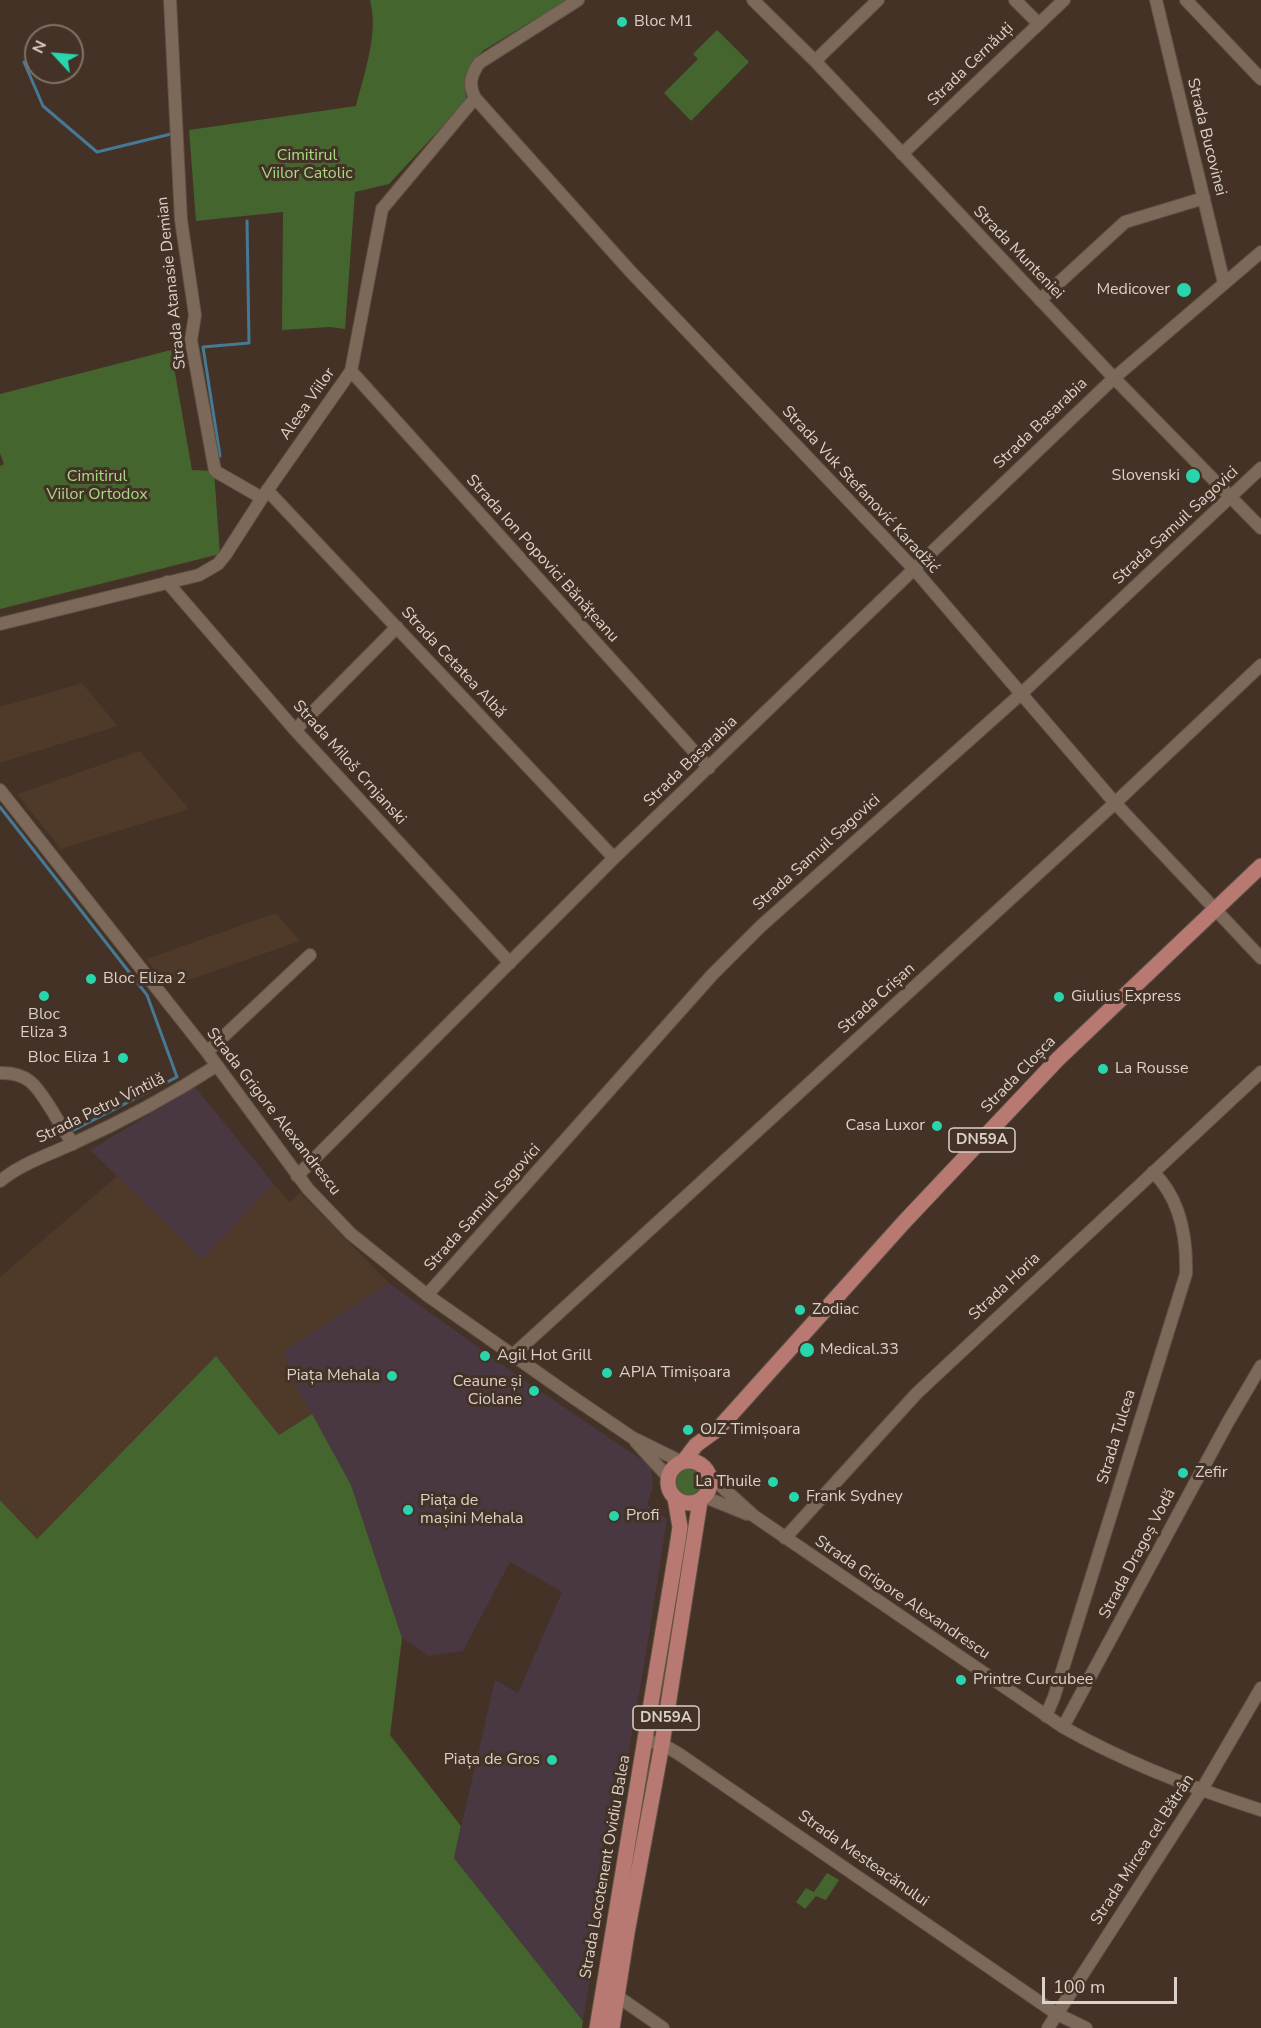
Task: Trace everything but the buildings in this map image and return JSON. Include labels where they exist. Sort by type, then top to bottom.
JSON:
[{"type":"main road","name":"Strada Cloșca","points":[[682,1462],[696,1445],[718,1429],[905,1221],[1050,1068],[1261,866]]},
{"type":"main road","name":"Strada Cloșca","points":[[708,1473],[706,1459],[718,1429]]},
{"type":"main road","points":[[682,1462],[696,1462],[708,1473]]},
{"type":"main road","name":"DN59A","points":[[675,1498],[668,1487],[668,1477],[675,1466],[682,1462]]},
{"type":"main road","name":"DN59A","points":[[703,1499],[710,1489],[708,1473]]},
{"type":"main road","points":[[675,1498],[685,1504],[703,1499]]},
{"type":"main road","name":"Strada Locotenent Ovidiu Balea","points":[[597,2028],[680,1527],[675,1498]]},
{"type":"main road","name":"Strada Locotenent Ovidiu Balea","points":[[612,2028],[703,1499]]},
{"type":"street","name":"Strada Atanasie Demian","points":[[170,0],[181,220],[195,315],[191,340],[215,471],[265,494]]},
{"type":"street","points":[[475,98],[471,81],[478,63],[579,0]]},
{"type":"street","name":"Strada Munteniei","points":[[753,0],[814,61],[1114,378],[1261,528]]},
{"type":"street","points":[[814,61],[878,0]]},
{"type":"street","points":[[1015,0],[1039,24]]},
{"type":"street","name":"Strada Cernăuți","points":[[902,154],[1064,0]]},
{"type":"street","name":"Strada Bucovinei","points":[[1156,0],[1224,283]]},
{"type":"street","points":[[1160,16],[1167,0]]},
{"type":"street","points":[[1186,0],[1261,79]]},
{"type":"street","name":"Aleea Viilor","points":[[0,624],[199,575],[218,564],[351,371],[382,209],[475,98]]},
{"type":"street","name":"Strada Vuk Stefanović Karadžić","points":[[475,98],[630,271],[914,570],[1116,803],[1261,958]]},
{"type":"street","points":[[1040,300],[1125,222],[1204,198]]},
{"type":"street","name":"Strada Basarabia","points":[[297,1176],[614,858],[1114,378],[1261,252]]},
{"type":"street","name":"Strada Ion Popovici Bănățeanu","points":[[351,371],[709,768]]},
{"type":"street","name":"Strada Samuil Sagovici","points":[[428,1295],[712,975],[761,926],[1022,693],[1261,468]]},
{"type":"street","name":"Strada Cetatea Albă","points":[[265,494],[397,627],[614,858]]},
{"type":"street","name":"Strada Miloš Crnjanski","points":[[167,582],[295,730],[510,963]]},
{"type":"street","points":[[295,730],[397,627]]},
{"type":"street","name":"Strada Crișan","points":[[513,1355],[1116,803],[1261,665]]},
{"type":"street","name":"Strada Grigore Alexandrescu","points":[[0,790],[207,1052],[297,1176],[351,1234],[428,1295],[633,1438],[682,1462]]},
{"type":"street","points":[[207,1052],[310,955]]},
{"type":"street","name":"Strada Petru Vintilă","points":[[0,1181],[28,1163],[141,1111],[216,1066]]},
{"type":"street","name":"Strada Horia","points":[[785,1538],[917,1393],[1261,1072]]},
{"type":"street","points":[[0,1073],[12,1073],[26,1077],[39,1090],[73,1144]]},
{"type":"street","name":"Strada Tulcea","points":[[1046,1716],[1186,1274],[1186,1251],[1179,1217],[1164,1182],[1153,1172]]},
{"type":"street","name":"Strada Dragoș Vodă","points":[[1063,1727],[1228,1422],[1261,1366]]},
{"type":"street","name":"Strada Grigore Alexandrescu","points":[[633,1438],[668,1477]]},
{"type":"street","name":"Strada Grigore Alexandrescu","points":[[708,1473],[754,1516],[1063,1727],[1124,1760],[1201,1791],[1261,1810]]},
{"type":"street","name":"Strada Grigore Alexandrescu","points":[[703,1499],[754,1516]]},
{"type":"street","name":"Strada Mircea cel Bătrân","points":[[1048,2028],[1201,1791],[1261,1688]]},
{"type":"street","name":"Strada Mesteacănului","points":[[646,1741],[662,1744],[730,1787],[1057,2014],[1086,2028]]},
{"type":"street","points":[[616,1996],[663,2028]]},
{"type":"shaded area","points":[[82,683],[118,726],[0,763],[0,707]]},
{"type":"shaded area","points":[[140,751],[189,809],[61,849],[17,794]]},
{"type":"shaded area","points":[[276,913],[300,941],[169,987],[146,959]]},
{"type":"shaded area","points":[[195,1087],[274,1184],[202,1259],[90,1150]]},
{"type":"shaded area","points":[[117,1176],[202,1259],[274,1184],[290,1202],[300,1192],[389,1283],[283,1351],[295,1386],[312,1414],[279,1435],[216,1357],[37,1539],[0,1500],[0,1277]]},
{"type":"shaded area","points":[[389,1283],[524,1380],[651,1466],[653,1486],[647,1504],[667,1519],[583,2021],[454,1858],[495,1680],[518,1693],[562,1592],[510,1562],[463,1651],[429,1656],[402,1638],[351,1485],[295,1386],[283,1351]]},
{"type":"green space","name":"Cimitirul Viilor Catolic","points":[[370,0],[567,0],[484,50],[474,61],[468,73],[466,101],[389,184],[355,192],[345,329],[330,327],[282,330],[283,212],[196,221],[189,130],[356,106],[372,40]]},
{"type":"green space","points":[[717,30],[749,62],[691,121],[664,93],[698,59],[693,54]]},
{"type":"green space","name":"Cimitirul Viilor Ortodox","points":[[171,350],[192,470],[214,471],[220,554],[0,609],[0,466],[4,464],[0,453],[0,394]]},
{"type":"green space","points":[[216,1356],[279,1435],[312,1414],[351,1485],[402,1638],[390,1735],[461,1826],[454,1858],[583,2021],[582,2028],[0,2028],[0,1500],[37,1539]]},
{"type":"green space","points":[[689,1469],[698,1473],[702,1482],[698,1491],[689,1495],[680,1491],[676,1482],[680,1473]]},
{"type":"green space","points":[[827,1873],[839,1880],[826,1900],[816,1896],[805,1909],[796,1902],[806,1888],[814,1892]]},
{"type":"waterway","points":[[34,84],[43,106],[97,152],[171,134]]},
{"type":"waterway","points":[[220,456],[203,347],[249,343],[247,221]]},
{"type":"waterway","points":[[0,807],[147,995],[177,1077],[74,1130]]},
{"type":"place","name":"Bloc M1","points":[[622,22]]},
{"type":"place","name":"Medicover","points":[[1184,290]]},
{"type":"place","name":"Slovenski","points":[[1193,476]]},
{"type":"place","name":"Bloc Eliza 2","points":[[91,979]]},
{"type":"place","name":"Bloc Eliza 3","points":[[44,996]]},
{"type":"place","name":"Giulius Express","points":[[1059,997]]},
{"type":"place","name":"Bloc Eliza 1","points":[[123,1058]]},
{"type":"place","name":"La Rousse","points":[[1103,1069]]},
{"type":"place","name":"Casa Luxor","points":[[937,1126]]},
{"type":"place","name":"Zodiac","points":[[800,1310]]},
{"type":"place","name":"Medical.33","points":[[807,1350]]},
{"type":"place","name":"Agil Hot Grill","points":[[485,1356]]},
{"type":"place","name":"APIA Timișoara","points":[[607,1373]]},
{"type":"place","name":"Piața Mehala","points":[[392,1376]]},
{"type":"place","name":"Ceaune și Ciolane","points":[[534,1391]]},
{"type":"place","name":"OJZ Timișoara","points":[[688,1430]]},
{"type":"place","name":"Zefir","points":[[1183,1473]]},
{"type":"place","name":"La Thuile","points":[[773,1482]]},
{"type":"place","name":"Frank Sydney","points":[[794,1497]]},
{"type":"place","name":"Piața de mașini Mehala","points":[[408,1510]]},
{"type":"place","name":"Profi","points":[[614,1516]]},
{"type":"place","name":"Printre Curcubee","points":[[961,1680]]},
{"type":"place","name":"Piața de Gros","points":[[552,1760]]}]
